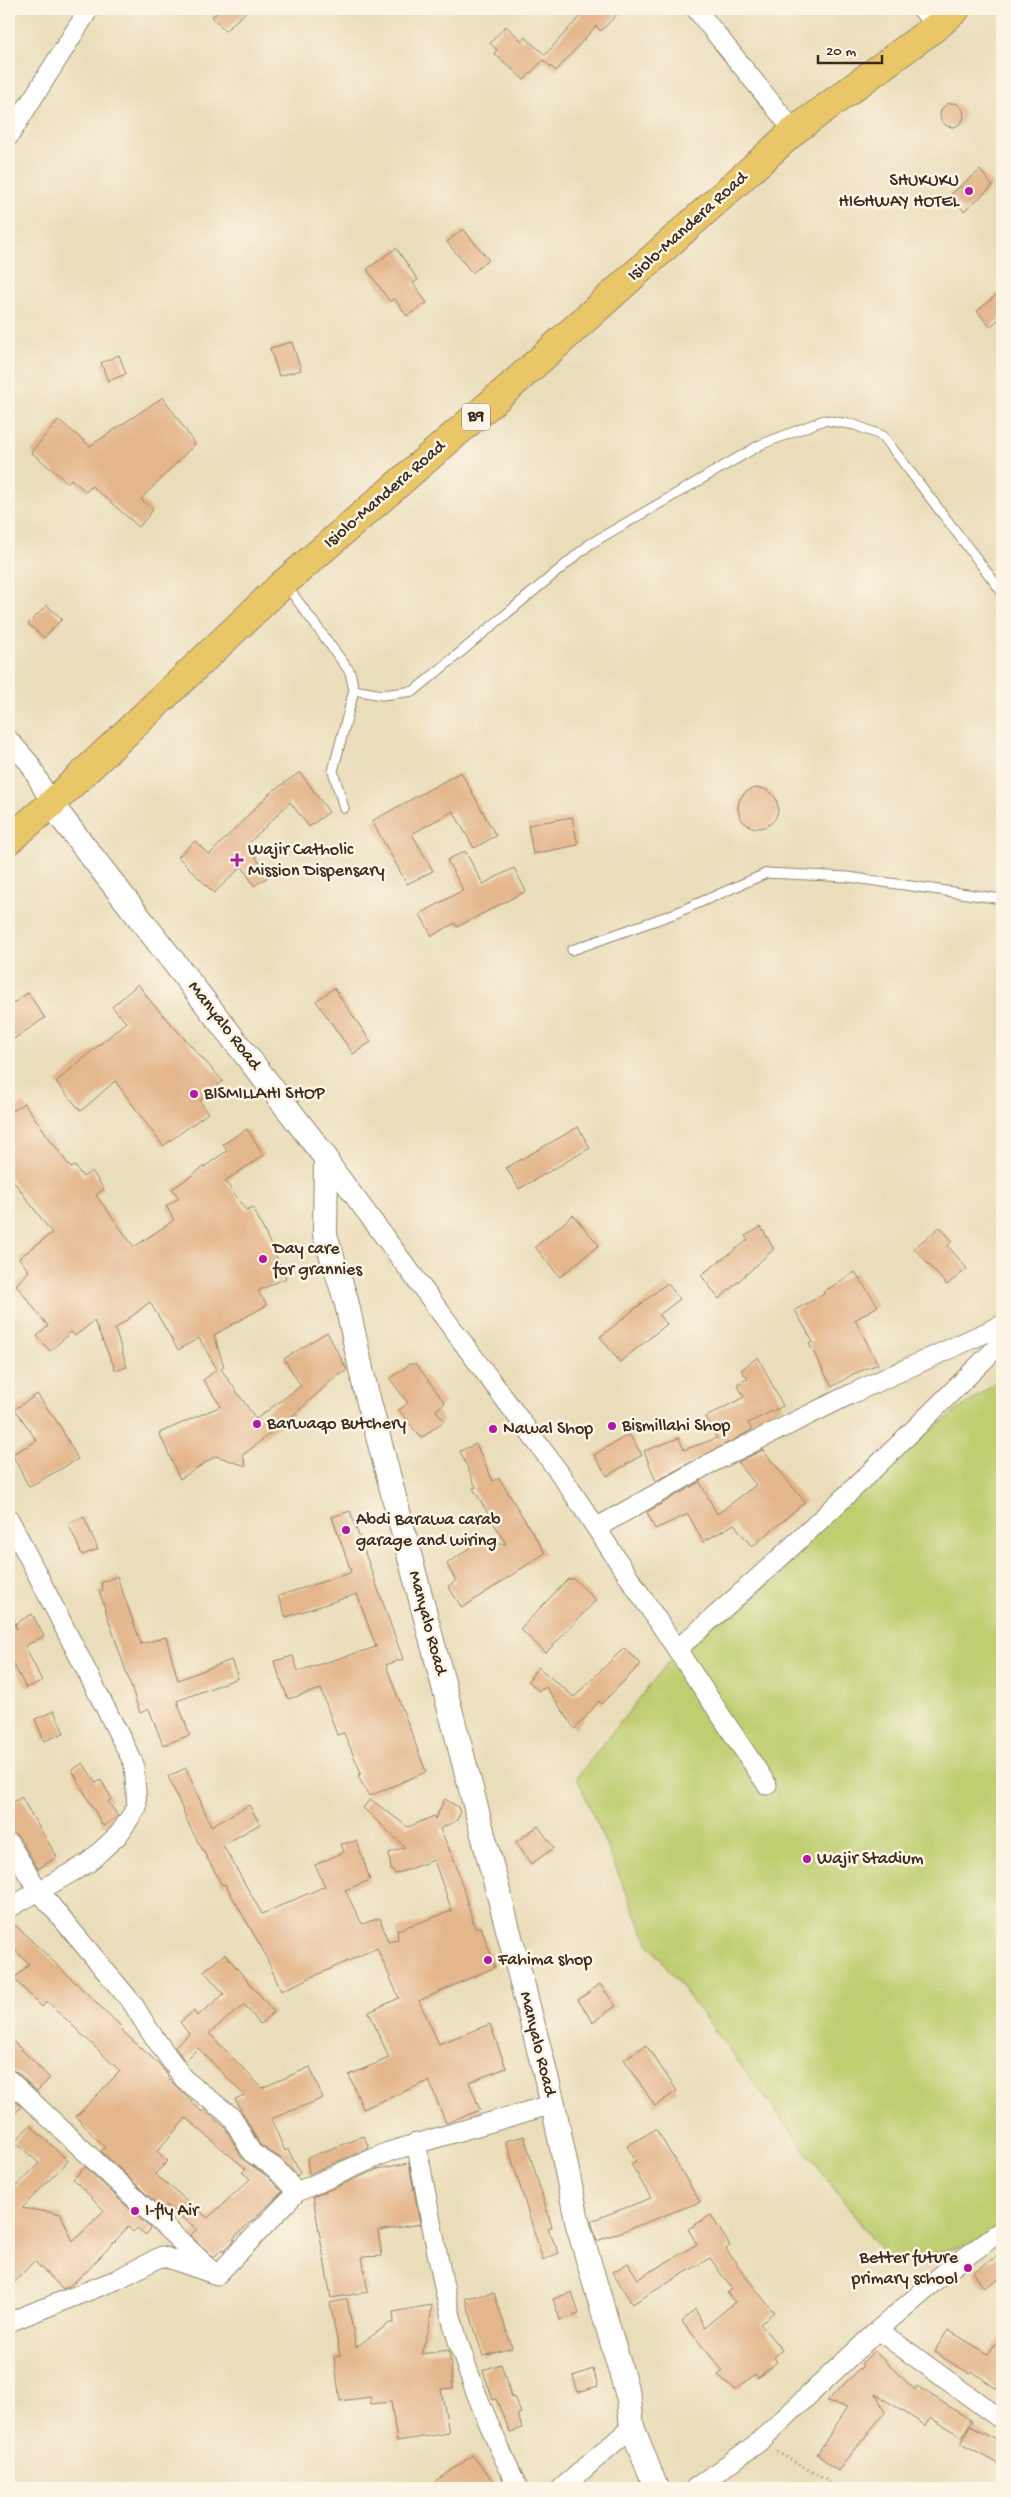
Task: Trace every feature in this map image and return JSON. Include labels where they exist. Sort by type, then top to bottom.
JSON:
[{"type":"highway","name":"Isiolo-Mandera Road","points":[[9,840],[51,804],[284,583],[513,384],[794,131],[938,14]]},
{"type":"street","points":[[9,136],[89,9]]},
{"type":"street","points":[[696,9],[794,131]]},
{"type":"street","points":[[9,740],[30,764],[51,804]]},
{"type":"street","name":"Manyalo Road","points":[[51,804],[326,1158],[325,1235],[346,1300],[365,1388],[553,2104],[578,2225],[629,2399],[632,2427],[656,2488]]},
{"type":"street","points":[[326,1158],[561,1475],[767,1784]]},
{"type":"street","points":[[596,1528],[707,1465],[851,1394],[1002,1325]]},
{"type":"street","points":[[677,1650],[763,1576],[869,1475],[1002,1342]]},
{"type":"street","points":[[9,1519],[134,1764],[137,1806],[119,1834],[88,1863],[9,1908]]},
{"type":"street","points":[[9,1842],[38,1890],[133,2004],[148,2030],[184,2079],[232,2117],[252,2153],[274,2167],[297,2192]]},
{"type":"street","points":[[9,2080],[217,2275]]},
{"type":"street","points":[[217,2275],[297,2192],[388,2152],[416,2142],[477,2127],[553,2104]]},
{"type":"street","points":[[416,2142],[446,2297],[472,2382],[493,2435],[518,2488]]},
{"type":"street","points":[[695,2488],[759,2442],[878,2330],[944,2272],[1002,2230]]},
{"type":"street","points":[[9,2322],[116,2280],[162,2256],[217,2275]]},
{"type":"street","points":[[878,2330],[1002,2420]]},
{"type":"street","points":[[562,2488],[632,2427]]},
{"type":"lane","points":[[354,690],[382,695],[414,691],[590,544],[760,445],[824,420],[854,425],[883,436],[1002,592]]},
{"type":"lane","points":[[284,583],[350,672],[354,690],[341,732],[333,771],[344,808]]},
{"type":"lane","points":[[572,950],[676,913],[767,874],[848,877],[1002,899]]},
{"type":"path","points":[[759,2442],[840,2488]]},
{"type":"green space","name":"Wajir Stadium","points":[[1002,1378],[1002,2230],[988,2240],[891,2264],[647,1941],[577,1777],[712,1607],[852,1488]]},
{"type":"building","points":[[221,9],[249,9],[225,31],[212,17]]},
{"type":"building","points":[[577,9],[622,9],[601,31],[596,26],[556,71],[543,60],[524,80],[494,53],[497,50],[490,43],[506,26],[522,41],[525,37],[545,55],[582,14]]},
{"type":"building","points":[[952,103],[961,106],[964,115],[961,124],[952,127],[943,124],[940,115],[943,106]]},
{"type":"building","points":[[980,170],[993,186],[964,211],[950,195]]},
{"type":"building","points":[[463,229],[489,260],[472,273],[447,242]]},
{"type":"building","points":[[396,248],[418,280],[413,283],[427,303],[407,316],[394,298],[390,302],[367,269]]},
{"type":"building","points":[[1002,290],[1002,316],[990,327],[977,311]]},
{"type":"building","points":[[292,342],[301,370],[279,376],[270,348]]},
{"type":"building","points":[[119,355],[126,374],[108,381],[101,363]]},
{"type":"building","points":[[163,397],[195,444],[141,499],[153,510],[139,527],[92,486],[86,492],[71,479],[68,483],[31,452],[59,420],[90,446]]},
{"type":"building","points":[[47,605],[62,619],[44,638],[28,624]]},
{"type":"building","points":[[300,772],[329,812],[309,827],[290,802],[248,844],[268,877],[254,886],[242,866],[214,893],[178,857],[195,841],[209,855],[270,793]]},
{"type":"building","points":[[461,772],[496,836],[474,848],[453,811],[412,834],[433,871],[407,884],[372,821]]},
{"type":"building","points":[[754,788],[762,788],[769,791],[775,797],[778,808],[775,819],[769,825],[762,828],[754,828],[747,825],[741,819],[738,812],[738,804],[741,797],[747,791]]},
{"type":"building","points":[[572,817],[578,845],[533,854],[528,825]]},
{"type":"building","points":[[465,851],[483,884],[514,868],[526,891],[457,927],[455,923],[432,936],[420,914],[463,890],[447,860]]},
{"type":"building","points":[[138,984],[152,1003],[223,1081],[200,1101],[208,1113],[163,1146],[115,1081],[81,1111],[56,1082],[126,1022],[112,1007]]},
{"type":"building","points":[[334,988],[371,1042],[353,1054],[316,1001]]},
{"type":"building","points":[[28,993],[45,1018],[9,1042],[9,1006]]},
{"type":"building","points":[[24,1103],[71,1168],[75,1166],[83,1177],[92,1171],[104,1189],[96,1195],[134,1247],[174,1220],[166,1206],[179,1198],[172,1189],[227,1151],[223,1144],[247,1129],[264,1155],[225,1181],[246,1210],[253,1207],[286,1278],[258,1291],[267,1305],[214,1335],[224,1367],[221,1369],[256,1419],[301,1386],[284,1359],[327,1332],[347,1370],[243,1455],[246,1466],[216,1456],[180,1479],[159,1433],[221,1406],[203,1380],[217,1369],[199,1338],[178,1350],[150,1302],[115,1329],[127,1367],[116,1371],[94,1321],[75,1336],[71,1332],[50,1351],[37,1336],[48,1326],[16,1285],[29,1271],[19,1258],[52,1233],[9,1175],[9,1113]]},
{"type":"building","points":[[578,1127],[590,1148],[519,1189],[506,1168]]},
{"type":"building","points":[[573,1215],[599,1245],[560,1277],[535,1247]]},
{"type":"building","points":[[761,1227],[774,1249],[719,1299],[701,1275],[748,1240],[745,1236]]},
{"type":"building","points":[[940,1227],[952,1241],[948,1246],[967,1269],[947,1285],[914,1248]]},
{"type":"building","points":[[855,1272],[878,1306],[855,1320],[878,1364],[853,1374],[832,1387],[809,1344],[813,1342],[795,1310],[824,1294],[823,1292]]},
{"type":"building","points":[[667,1283],[680,1299],[659,1315],[667,1324],[620,1362],[600,1337]]},
{"type":"building","points":[[758,1357],[783,1406],[748,1423],[752,1430],[656,1481],[644,1451],[679,1438],[684,1450],[717,1438],[706,1417],[744,1397],[737,1384],[748,1379],[741,1370]]},
{"type":"building","points":[[409,1364],[416,1364],[445,1403],[436,1410],[444,1421],[421,1438],[399,1410],[408,1403],[390,1379]]},
{"type":"building","points":[[37,1394],[60,1426],[78,1459],[29,1487],[12,1454],[37,1441],[15,1409]]},
{"type":"building","points":[[629,1434],[642,1455],[607,1476],[594,1455]]},
{"type":"building","points":[[476,1444],[493,1481],[499,1478],[545,1553],[462,1608],[448,1586],[456,1581],[447,1564],[475,1544],[506,1544],[473,1488],[476,1487],[460,1451]]},
{"type":"building","points":[[763,1450],[805,1502],[752,1547],[734,1524],[703,1542],[688,1514],[655,1529],[647,1512],[700,1482],[717,1514],[756,1485],[738,1462]]},
{"type":"building","points":[[350,1511],[403,1659],[386,1665],[426,1772],[369,1796],[358,1776],[361,1773],[344,1733],[337,1735],[321,1689],[288,1699],[274,1661],[293,1656],[298,1671],[376,1647],[357,1594],[286,1617],[278,1596],[350,1573],[351,1571],[332,1517]]},
{"type":"building","points":[[84,1517],[98,1549],[82,1555],[68,1523]]},
{"type":"building","points":[[117,1576],[141,1644],[166,1637],[178,1680],[231,1660],[238,1678],[177,1701],[190,1735],[163,1745],[149,1709],[140,1713],[99,1591],[103,1590],[101,1583]]},
{"type":"building","points":[[568,1579],[574,1579],[596,1600],[546,1653],[520,1629]]},
{"type":"building","points":[[9,1612],[17,1629],[15,1624],[32,1614],[44,1636],[25,1646],[42,1681],[26,1688],[9,1655]]},
{"type":"building","points":[[624,1648],[641,1664],[601,1704],[599,1701],[575,1729],[546,1687],[539,1691],[528,1681],[538,1667],[574,1697]]},
{"type":"building","points":[[54,1711],[64,1733],[44,1741],[35,1719]]},
{"type":"building","points":[[83,1763],[96,1783],[101,1780],[112,1799],[108,1801],[118,1816],[103,1826],[72,1770]]},
{"type":"building","points":[[186,1768],[211,1826],[249,1805],[260,1824],[223,1845],[262,1914],[325,1886],[315,1865],[344,1852],[341,1844],[357,1841],[370,1880],[345,1890],[362,1924],[380,1918],[388,1942],[398,1940],[397,1930],[452,1911],[434,1860],[395,1874],[393,1870],[391,1871],[389,1853],[405,1847],[363,1808],[370,1799],[408,1827],[434,1816],[435,1819],[445,1799],[458,1807],[460,1813],[457,1820],[440,1829],[455,1862],[475,1928],[481,1927],[495,1967],[419,2001],[439,2044],[490,2024],[506,2068],[469,2082],[480,2110],[446,2123],[429,2081],[363,2109],[349,2075],[389,2058],[369,2012],[399,1998],[377,1948],[281,1991],[264,1952],[225,1884],[222,1885],[191,1829],[168,1776]]},
{"type":"building","points":[[21,1797],[57,1857],[38,1869],[19,1837],[9,1832],[9,1805]]},
{"type":"building","points":[[538,1826],[554,1848],[531,1864],[516,1842]]},
{"type":"building","points":[[9,1919],[123,2028],[121,2030],[159,2064],[167,2077],[202,2112],[204,2110],[225,2127],[242,2159],[267,2176],[282,2192],[233,2239],[235,2240],[224,2251],[222,2249],[214,2257],[190,2235],[197,2229],[166,2205],[163,2210],[101,2151],[105,2148],[76,2117],[120,2071],[47,2001],[42,2007],[14,1979],[29,1964],[9,1945]],"holes":[[[186,2118],[246,2169],[242,2172],[250,2179],[208,2218],[155,2174],[168,2161],[157,2151]]]},
{"type":"building","points":[[225,1954],[274,2012],[260,2024],[244,2005],[209,2033],[262,2088],[310,2067],[323,2098],[271,2119],[285,2151],[288,2149],[300,2173],[297,2176],[280,2158],[260,2145],[235,2099],[244,2095],[198,2048],[185,2061],[175,2047],[189,2034],[180,2022],[194,2011],[197,2016],[224,1994],[204,1971]]},
{"type":"building","points":[[600,1984],[616,2006],[593,2022],[578,2000]]},
{"type":"building","points":[[9,2037],[50,2078],[37,2091],[17,2072],[9,2069]]},
{"type":"building","points":[[646,2045],[677,2091],[655,2106],[624,2059]]},
{"type":"building","points":[[9,2095],[21,2107],[9,2120]]},
{"type":"building","points":[[30,2125],[68,2161],[22,2208],[61,2214],[73,2242],[104,2210],[73,2179],[85,2167],[150,2228],[146,2235],[137,2228],[133,2232],[128,2227],[87,2271],[63,2289],[34,2261],[9,2288],[9,2194],[39,2163],[15,2142]]},
{"type":"building","points":[[656,2129],[700,2202],[597,2241],[591,2221],[651,2198],[631,2164],[636,2161],[627,2146]]},
{"type":"building","points":[[364,2136],[369,2148],[309,2174],[307,2158]]},
{"type":"building","points":[[524,2136],[552,2227],[548,2229],[559,2253],[543,2260],[506,2141]]},
{"type":"building","points":[[409,2163],[420,2224],[378,2231],[382,2256],[362,2257],[368,2292],[331,2298],[313,2197],[378,2169]]},
{"type":"building","points":[[711,2215],[730,2246],[726,2249],[774,2312],[760,2324],[782,2350],[774,2357],[777,2362],[758,2378],[755,2374],[736,2390],[718,2375],[723,2371],[682,2322],[695,2309],[705,2327],[735,2302],[727,2293],[732,2289],[710,2258],[632,2304],[613,2272],[628,2263],[638,2279],[697,2244],[688,2229]]},
{"type":"building","points":[[1002,2253],[1002,2277],[984,2288],[973,2272]]},
{"type":"building","points":[[572,2292],[579,2314],[560,2320],[553,2299]]},
{"type":"building","points":[[494,2293],[512,2348],[483,2356],[465,2298]]},
{"type":"building","points":[[347,2299],[356,2347],[390,2323],[394,2323],[393,2312],[432,2305],[429,2329],[421,2354],[449,2350],[453,2388],[441,2389],[449,2433],[397,2441],[391,2402],[371,2404],[370,2397],[340,2401],[334,2357],[340,2356],[330,2303]]},
{"type":"building","points":[[948,2330],[988,2354],[1002,2334],[1002,2393],[972,2371],[970,2374],[934,2352]]},
{"type":"building","points":[[874,2351],[915,2390],[917,2386],[972,2421],[962,2437],[931,2418],[926,2426],[876,2394],[885,2412],[838,2471],[817,2454],[848,2407],[826,2402],[863,2366],[861,2364]]},
{"type":"building","points":[[501,2364],[512,2398],[514,2397],[521,2413],[518,2414],[522,2428],[510,2432],[496,2399],[493,2400],[483,2370]]},
{"type":"building","points":[[593,2369],[598,2386],[578,2392],[573,2376]]},
{"type":"building","points":[[970,2426],[1002,2443],[1002,2466],[961,2444]]},
{"type":"building","points":[[472,2455],[499,2488],[427,2488],[466,2460]]},
{"type":"place","name":"SHUKUKU HIGHWAY HOTEL","points":[[969,191]]},
{"type":"place","name":"Wajir Catholic Mission Dispensary","points":[[237,860]]},
{"type":"place","name":"BISMILLAHI SHOP","points":[[194,1094]]},
{"type":"place","name":"Day care for grannies","points":[[263,1259]]},
{"type":"place","name":"Barwaqo Butchery","points":[[257,1424]]},
{"type":"place","name":"Bismillahi Shop","points":[[612,1426]]},
{"type":"place","name":"Nawal Shop","points":[[493,1429]]},
{"type":"place","name":"Abdi Barawa carab garage and wiring","points":[[346,1530]]},
{"type":"place","name":"Wajir Stadium","points":[[807,1859]]},
{"type":"place","name":"Fahima shop","points":[[488,1960]]},
{"type":"place","name":"I-fly Air","points":[[135,2211]]},
{"type":"place","name":"Better future primary school","points":[[968,2268]]}]
